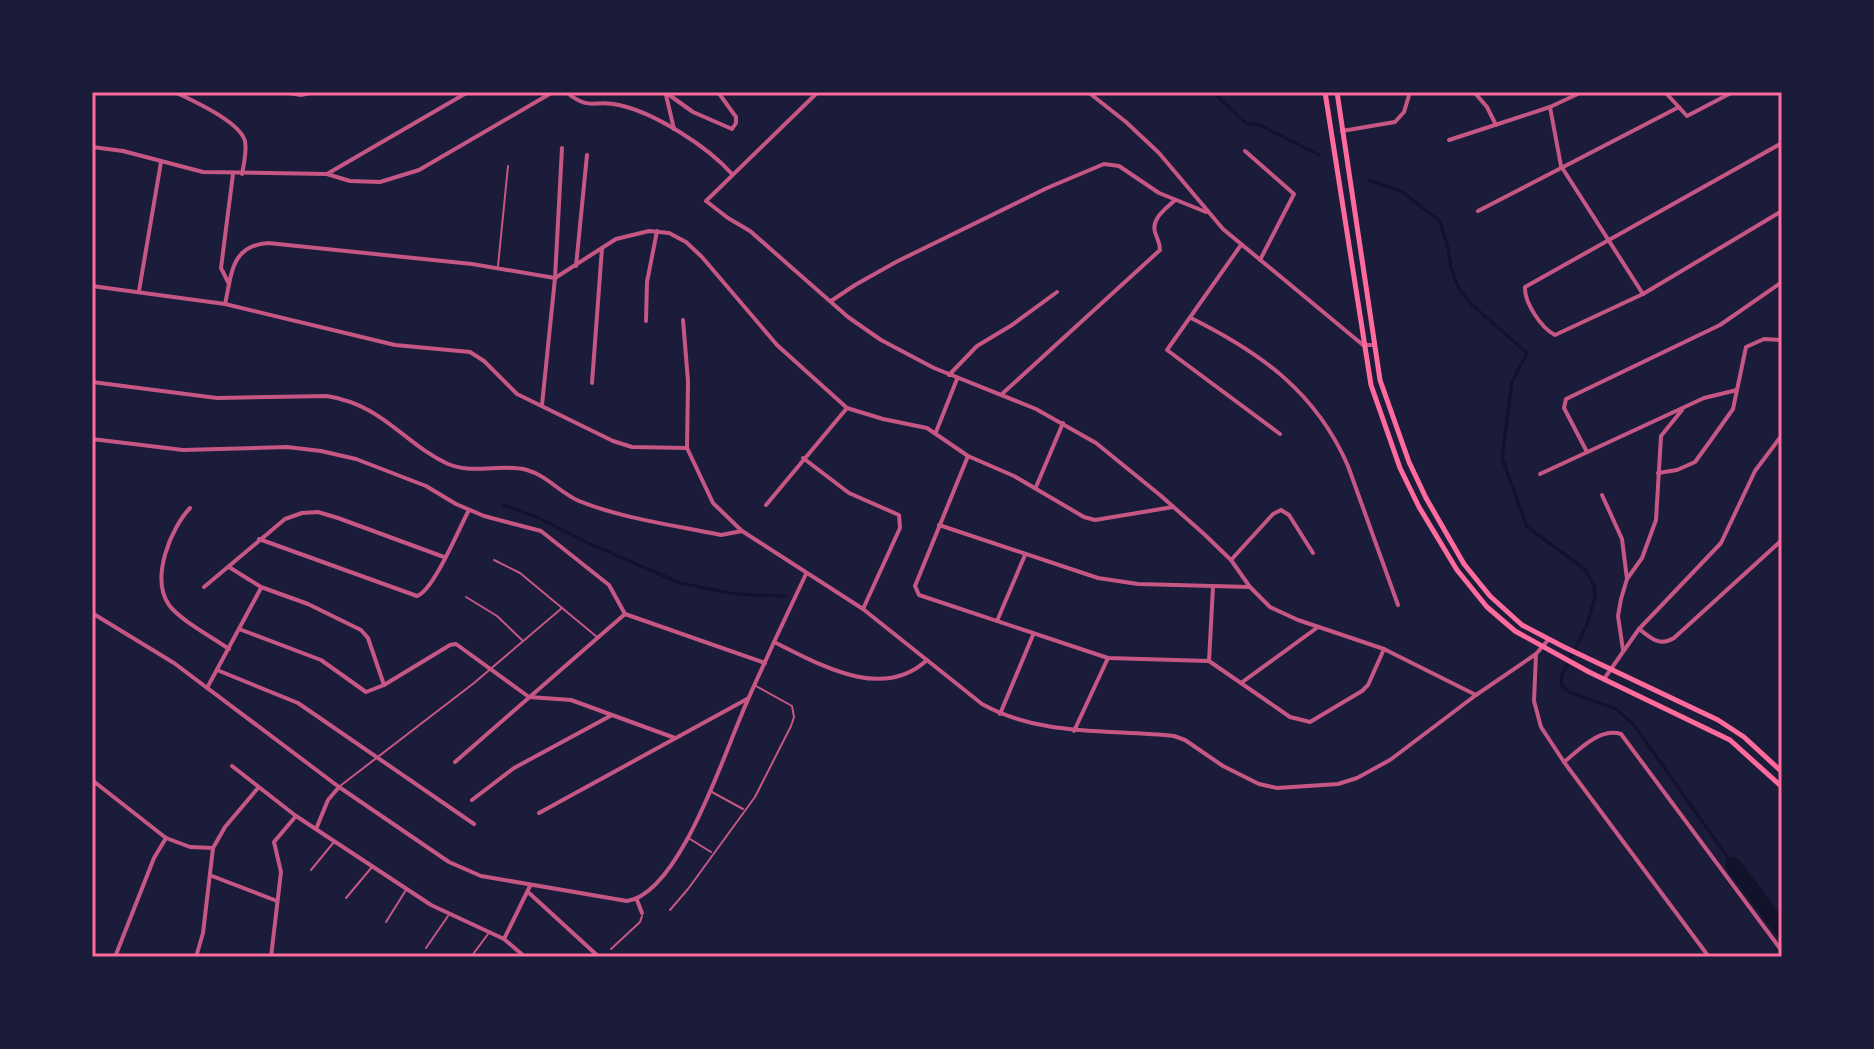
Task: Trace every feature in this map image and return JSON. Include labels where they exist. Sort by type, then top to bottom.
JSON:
[{"type":"main road","points":[[1325,92],[1363,345],[1381,418],[1400,468],[1432,531],[1468,586],[1515,631],[1561,658],[1730,740],[1782,787]]},
{"type":"main road","points":[[1337,92],[1380,380],[1409,462],[1464,564],[1490,596],[1522,625],[1731,728],[1782,772]]},
{"type":"street","points":[[175,92],[223,118],[244,140],[242,174]]},
{"type":"street","points":[[282,92],[301,95],[315,92]]},
{"type":"street","points":[[327,174],[468,92]]},
{"type":"street","points":[[92,156],[93,147],[123,151],[203,172],[327,174],[364,183],[406,176],[553,92]]},
{"type":"street","points":[[566,92],[584,105],[621,105],[674,130],[732,174]]},
{"type":"street","points":[[665,92],[674,130]]},
{"type":"street","points":[[665,92],[693,112],[732,129],[736,117],[718,92]]},
{"type":"street","points":[[818,92],[706,201],[750,231],[881,340],[949,375],[1002,394],[1063,423],[1096,443],[1231,560],[1250,587],[1270,607],[1384,649],[1476,695]]},
{"type":"street","points":[[1088,92],[1159,153],[1178,172],[1206,212],[1241,245],[1363,345],[1373,345]]},
{"type":"street","points":[[1342,131],[1395,122],[1404,112],[1410,92]]},
{"type":"street","points":[[1474,92],[1487,107],[1496,125]]},
{"type":"street","points":[[1449,140],[1550,107],[1582,92]]},
{"type":"street","points":[[1665,92],[1687,116],[1733,92]]},
{"type":"street","points":[[1550,107],[1561,166],[1643,294]]},
{"type":"street","points":[[1478,211],[1679,107]]},
{"type":"street","points":[[1782,143],[1525,287],[1525,295],[1547,331],[1555,335],[1643,294],[1782,211]]},
{"type":"street","points":[[542,406],[555,278],[562,148]]},
{"type":"street","points":[[1245,151],[1294,194],[1260,260]]},
{"type":"street","points":[[576,266],[587,155]]},
{"type":"street","points":[[139,291],[161,162]]},
{"type":"street","points":[[831,301],[875,273],[1092,167],[1119,166],[1159,193],[1206,212]]},
{"type":"street","points":[[229,284],[221,268],[233,174]]},
{"type":"street","points":[[1002,394],[1160,250],[1161,245],[1154,231],[1155,221],[1175,200]]},
{"type":"street","points":[[646,321],[647,282],[657,231]]},
{"type":"street","points":[[225,304],[239,255],[246,247],[268,243],[498,267],[555,278],[616,239],[634,233],[669,233],[686,242],[702,257],[777,345],[847,408],[936,432],[968,456],[1036,487],[1084,517],[1095,520],[1173,507]]},
{"type":"street","points":[[1241,245],[1167,350],[1280,434]]},
{"type":"street","points":[[592,383],[602,248]]},
{"type":"street","points":[[1587,452],[1564,408],[1566,399],[1720,325],[1782,282]]},
{"type":"street","points":[[92,286],[225,304],[395,345],[470,352],[484,361],[509,388],[613,441],[632,447],[687,448]]},
{"type":"street","points":[[949,375],[977,346],[1057,292]]},
{"type":"street","points":[[1191,318],[1276,370],[1317,410],[1348,466],[1398,605]]},
{"type":"street","points":[[683,320],[688,381],[687,448],[713,503],[742,531],[863,609],[982,704],[1000,714],[1074,731],[1174,736],[1259,784],[1277,788],[1310,788],[1338,784],[1374,770],[1536,654],[1549,639]]},
{"type":"street","points":[[1657,473],[1677,470],[1695,462],[1733,409],[1746,347],[1764,339],[1782,340]]},
{"type":"street","points":[[936,432],[957,378]]},
{"type":"street","points":[[92,382],[217,398],[327,396],[342,399],[365,408],[437,457],[459,468],[527,470],[548,479],[573,499],[596,507],[721,535],[742,531]]},
{"type":"street","points":[[1540,474],[1704,398],[1737,390]]},
{"type":"street","points":[[766,505],[847,408]]},
{"type":"street","points":[[1627,579],[1636,569],[1654,530],[1661,436],[1682,410]]},
{"type":"street","points":[[1036,487],[1063,423]]},
{"type":"street","points":[[1604,679],[1639,629],[1721,543],[1755,471],[1782,435]]},
{"type":"street","points":[[92,439],[183,450],[287,447],[321,451],[387,470],[426,486],[469,510],[530,526],[552,537],[609,585],[625,614],[765,663]]},
{"type":"street","points":[[968,456],[915,586],[919,595],[1108,658],[1209,661],[1290,717],[1310,722],[1362,691],[1368,685],[1384,649]]},
{"type":"street","points":[[803,458],[849,493],[899,515],[901,519],[900,528],[863,609]]},
{"type":"street","points":[[1602,495],[1622,539],[1627,579],[1618,616],[1623,650]]},
{"type":"street","points":[[190,508],[178,521],[167,546],[163,593],[171,608],[229,649]]},
{"type":"street","points":[[259,539],[417,596],[424,593],[469,510]]},
{"type":"street","points":[[1231,560],[1273,514],[1281,510],[1289,515],[1313,553]]},
{"type":"street","points":[[204,587],[285,519],[302,513],[318,512],[444,557]]},
{"type":"street","points":[[939,525],[1113,581],[1250,587]]},
{"type":"street","points":[[1639,629],[1659,643],[1667,643],[1782,540]]},
{"type":"street","points":[[997,621],[1025,555]]},
{"type":"street","points":[[229,567],[261,587],[308,604],[361,630],[368,638],[384,685]]},
{"type":"street","points":[[92,613],[174,663],[339,787],[449,862],[481,876],[529,889],[617,901],[637,900],[657,882],[689,838],[748,698],[806,574]]},
{"type":"street","points":[[207,688],[261,587]]},
{"type":"street","points":[[1209,661],[1213,587]]},
{"type":"street","points":[[455,762],[625,614]]},
{"type":"street","points":[[1241,683],[1318,627]]},
{"type":"street","points":[[239,629],[321,660],[362,691],[372,691],[384,685],[453,644],[529,697],[571,700],[675,738]]},
{"type":"street","points":[[1000,714],[1033,635]]},
{"type":"street","points":[[774,642],[830,668],[866,679],[898,676],[910,672],[928,659]]},
{"type":"street","points":[[1536,654],[1536,713],[1541,727],[1709,957]]},
{"type":"street","points":[[1074,731],[1108,658]]},
{"type":"street","points":[[217,670],[298,703],[474,824]]},
{"type":"street","points":[[539,813],[748,698]]},
{"type":"street","points":[[472,800],[514,768],[612,715]]},
{"type":"street","points":[[1564,762],[1598,736],[1611,731],[1621,734],[1782,951]]},
{"type":"street","points":[[232,766],[296,816],[407,889],[449,915],[504,939],[525,957]]},
{"type":"street","points":[[92,780],[166,838],[190,847],[213,848]]},
{"type":"street","points":[[316,829],[328,800],[339,787]]},
{"type":"street","points":[[196,957],[203,933],[213,848],[225,827],[258,788]]},
{"type":"street","points":[[271,957],[281,866],[274,842],[296,816]]},
{"type":"street","points":[[115,957],[154,858],[166,838]]},
{"type":"street","points":[[211,876],[277,901]]},
{"type":"street","points":[[504,939],[529,889]]},
{"type":"street","points":[[529,889],[599,957]]},
{"type":"street","points":[[637,900],[642,913]]},
{"type":"lane","points":[[498,267],[508,166]]},
{"type":"lane","points":[[494,560],[520,573],[598,638]]},
{"type":"lane","points":[[466,597],[497,616],[523,641]]},
{"type":"lane","points":[[339,787],[562,608]]},
{"type":"lane","points":[[670,910],[764,783],[794,717],[788,702],[755,685]]},
{"type":"lane","points":[[710,791],[744,810]]},
{"type":"lane","points":[[689,838],[712,853]]},
{"type":"lane","points":[[311,870],[335,841]]},
{"type":"lane","points":[[346,898],[373,866]]},
{"type":"lane","points":[[386,922],[407,889]]},
{"type":"lane","points":[[611,949],[640,922],[642,913]]},
{"type":"lane","points":[[426,948],[449,915]]},
{"type":"lane","points":[[471,957],[488,933]]},
{"type":"waterway","points":[[1213,92],[1247,124],[1257,124],[1319,155]]},
{"type":"waterway","points":[[1369,180],[1401,191],[1440,221],[1459,289],[1471,304],[1527,353],[1512,382],[1502,458],[1527,527],[1585,569],[1594,585],[1595,597],[1587,625],[1561,677],[1562,686],[1571,693],[1616,709],[1634,725],[1733,865]]},
{"type":"waterway","points":[[503,505],[537,517],[680,583],[735,594],[786,596]]},
{"type":"waterway","points":[[1733,865],[1782,930]]}]
